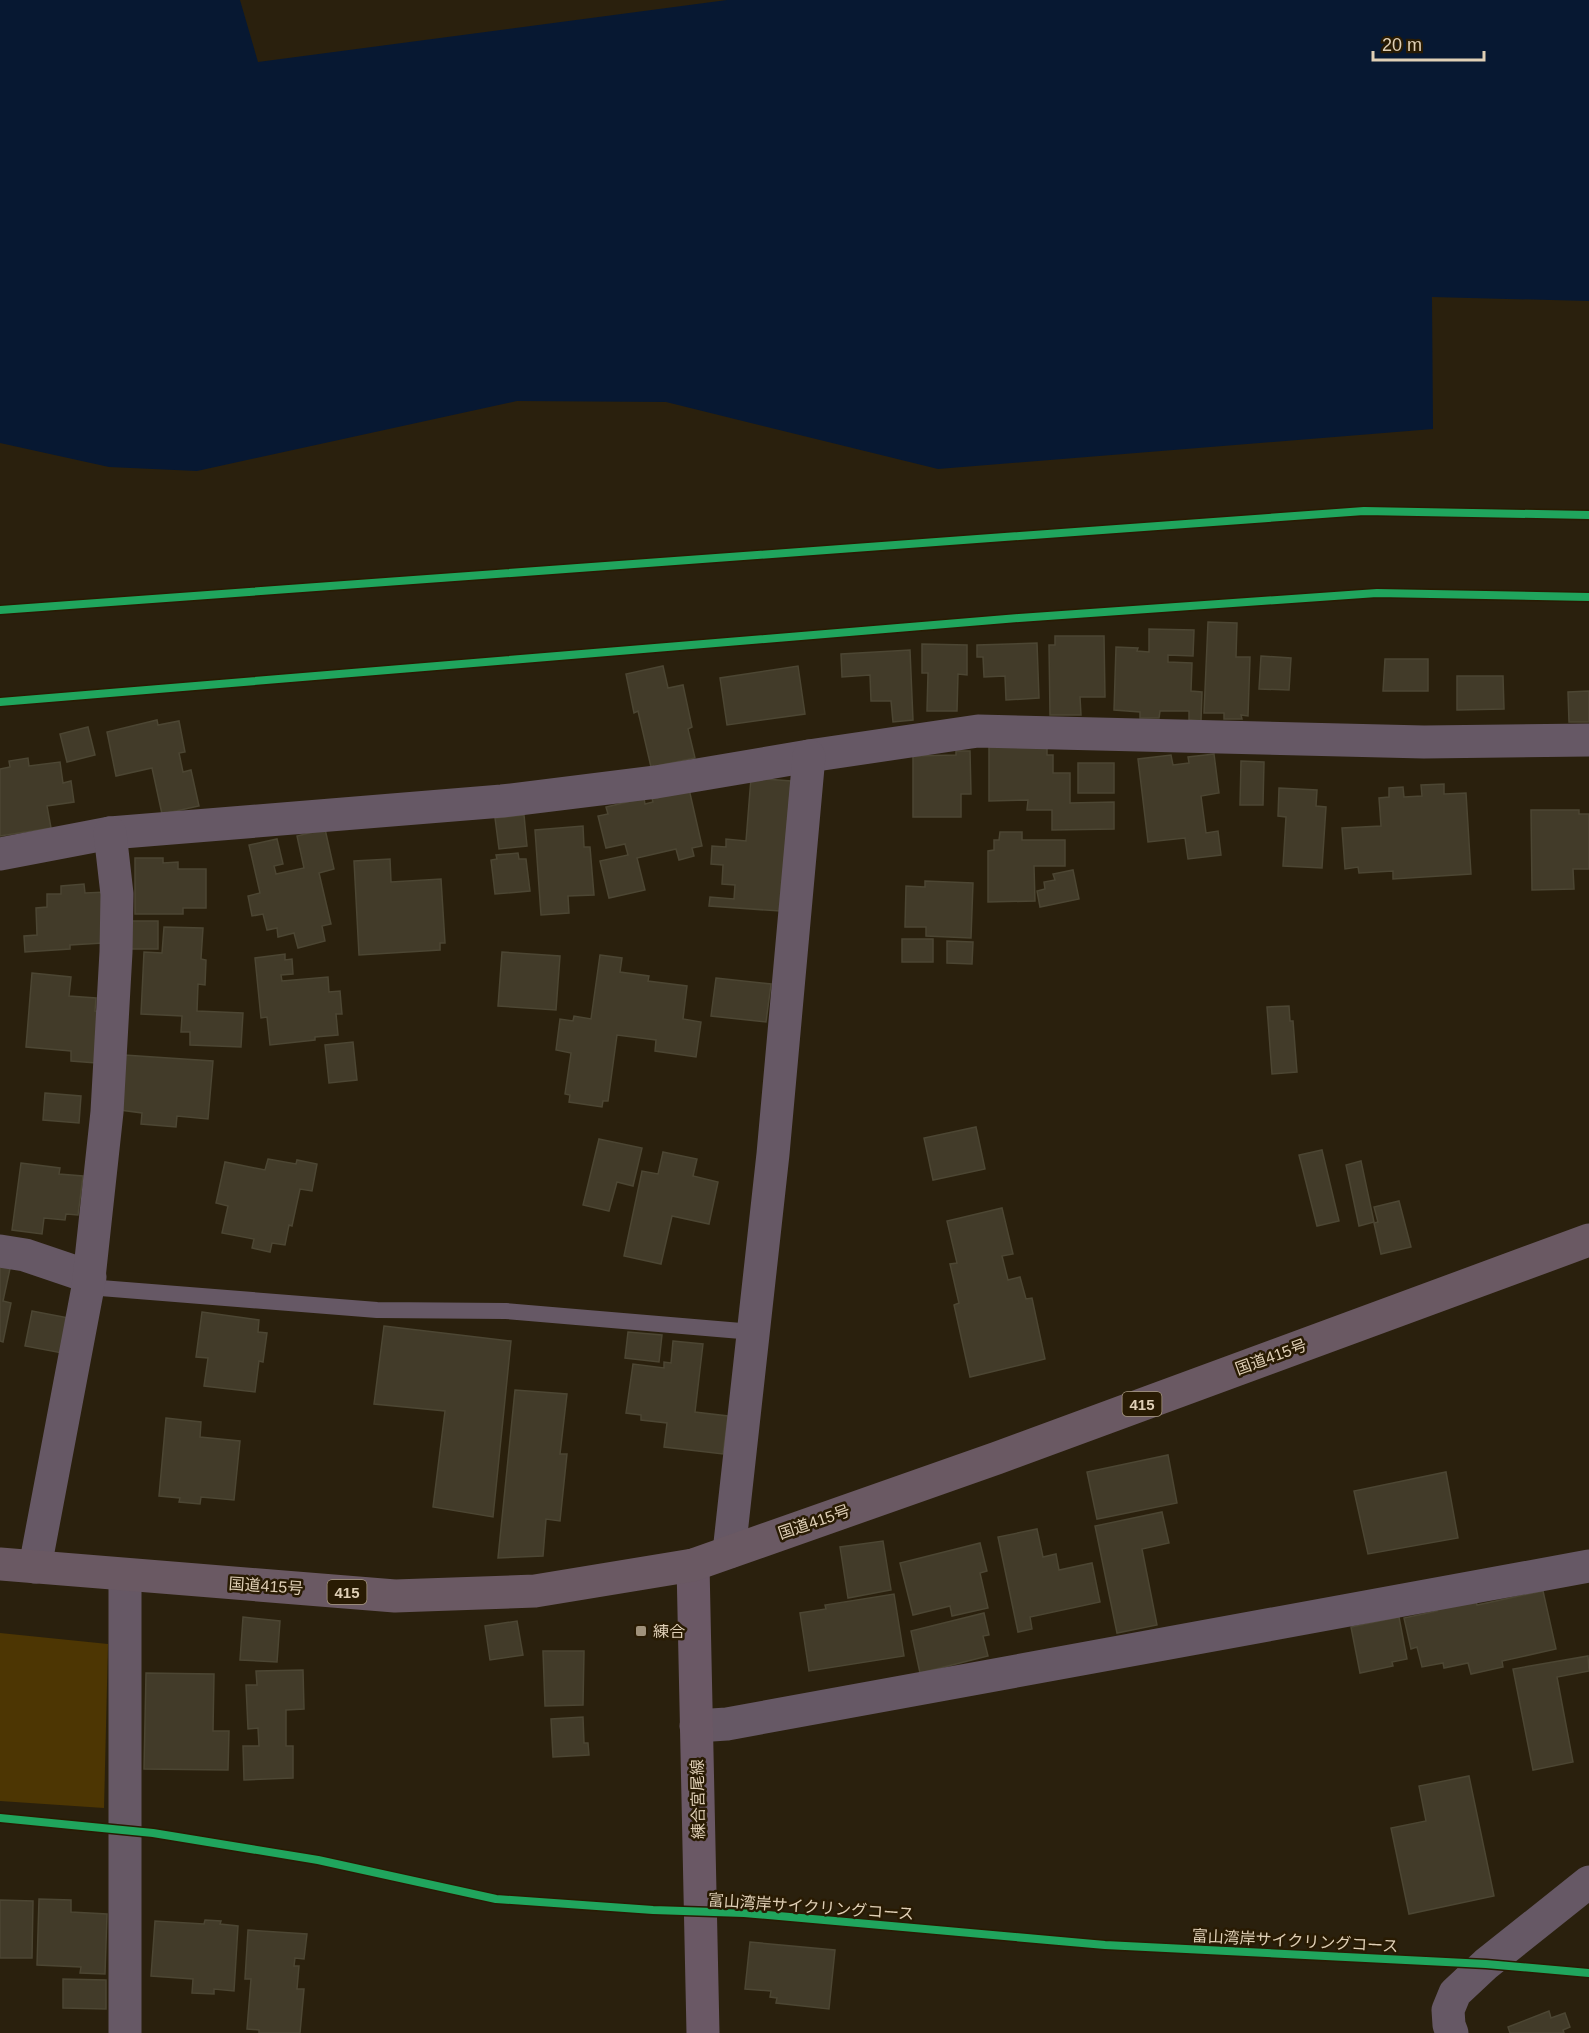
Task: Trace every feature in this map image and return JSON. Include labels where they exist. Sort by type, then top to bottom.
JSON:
[{"type":"highway","name":"国道415号","points":[[0,1564],[395,1596],[535,1591],[693,1565],[1008,1454],[1589,1240]]},
{"type":"main road","name":"練合宮尾線","points":[[693,1565],[704,2033]]},
{"type":"street","points":[[0,854],[110,833],[502,801],[656,782],[978,731],[1424,742],[1589,740]]},
{"type":"street","points":[[729,1552],[773,1154],[809,756]]},
{"type":"street","points":[[35,1567],[89,1282],[107,1112],[117,894],[110,833]]},
{"type":"street","points":[[0,1251],[25,1255],[89,1282]]},
{"type":"street","points":[[696,1726],[739,1722],[1589,1566]]},
{"type":"street","points":[[125,1575],[125,2033]]},
{"type":"street","points":[[1452,2033],[1448,2010],[1455,1993],[1486,1964],[1589,1882]]},
{"type":"lane","points":[[89,1282],[377,1310],[506,1311],[753,1332]]},
{"type":"shaded area","points":[[0,1633],[108,1644],[104,1808],[0,1801]]},
{"type":"water","points":[[0,0],[1589,0],[1589,301],[1432,297],[1433,429],[938,469],[666,402],[517,401],[197,471],[109,467],[0,443]]},
{"type":"pier","points":[[240,0],[727,0],[258,62]]},
{"type":"building","points":[[1208,622],[1237,623],[1236,657],[1250,657],[1248,716],[1241,715],[1242,719],[1224,719],[1224,713],[1204,713]]},
{"type":"building","points":[[1149,629],[1194,630],[1193,656],[1168,655],[1168,662],[1192,663],[1191,691],[1202,692],[1201,721],[1189,720],[1189,711],[1160,711],[1159,718],[1140,718],[1140,712],[1114,710],[1116,647],[1138,648],[1137,651],[1149,652]]},
{"type":"building","points":[[1055,636],[1104,636],[1105,697],[1080,697],[1081,715],[1050,715],[1049,645],[1055,645]]},
{"type":"building","points":[[1037,643],[1039,698],[1006,700],[1005,676],[984,677],[983,657],[977,657],[977,645]]},
{"type":"building","points":[[922,644],[967,645],[967,675],[958,674],[957,711],[927,711],[928,673],[922,673]]},
{"type":"building","points":[[910,650],[913,720],[893,722],[891,701],[871,701],[870,675],[842,677],[841,654]]},
{"type":"building","points":[[1261,656],[1291,658],[1289,690],[1259,689]]},
{"type":"building","points":[[1385,659],[1428,659],[1428,691],[1383,691]]},
{"type":"building","points":[[663,666],[668,688],[683,685],[692,727],[688,729],[695,758],[651,767],[638,711],[634,713],[626,674]]},
{"type":"building","points":[[798,666],[805,714],[727,725],[720,678]]},
{"type":"building","points":[[1457,676],[1503,676],[1504,709],[1457,710]]},
{"type":"building","points":[[1589,691],[1589,722],[1569,722],[1568,692]]},
{"type":"building","points":[[157,720],[158,725],[179,721],[185,752],[179,753],[183,772],[191,770],[199,806],[162,814],[152,768],[116,776],[107,732]]},
{"type":"building","points":[[88,727],[95,755],[67,762],[60,734]]},
{"type":"building","points":[[989,747],[1047,747],[1047,755],[1053,755],[1053,773],[1070,773],[1070,803],[1114,802],[1114,829],[1052,830],[1052,810],[1027,810],[1028,800],[989,801]]},
{"type":"building","points":[[956,751],[970,751],[971,794],[961,794],[961,817],[913,817],[913,756],[956,755]]},
{"type":"building","points":[[1214,754],[1219,793],[1201,796],[1206,833],[1218,831],[1221,855],[1188,859],[1185,838],[1148,842],[1138,759],[1171,755],[1173,765],[1189,763],[1188,757]]},
{"type":"building","points":[[28,758],[29,766],[60,762],[63,783],[71,781],[74,802],[47,806],[51,828],[0,836],[0,769],[10,767],[9,761]]},
{"type":"building","points":[[1241,761],[1264,762],[1263,805],[1240,805]]},
{"type":"building","points":[[1078,763],[1114,763],[1114,793],[1078,793]]},
{"type":"building","points":[[751,778],[791,781],[780,911],[709,906],[710,897],[734,899],[735,885],[722,884],[723,865],[711,864],[712,846],[726,847],[726,839],[746,841]]},
{"type":"building","points":[[1444,784],[1444,794],[1466,793],[1471,874],[1393,879],[1393,871],[1359,873],[1358,867],[1345,869],[1342,828],[1381,826],[1379,798],[1389,797],[1389,788],[1403,787],[1404,797],[1422,796],[1421,785]]},
{"type":"building","points":[[1279,788],[1317,790],[1316,806],[1326,807],[1322,868],[1283,866],[1286,817],[1278,816]]},
{"type":"building","points":[[689,789],[702,846],[692,848],[694,856],[679,860],[676,849],[637,858],[645,890],[609,898],[600,861],[628,855],[625,844],[606,848],[598,816],[608,814],[606,807],[644,798],[645,804],[653,802],[652,798]]},
{"type":"building","points":[[1531,810],[1579,810],[1579,814],[1589,814],[1589,869],[1573,869],[1574,889],[1532,890]]},
{"type":"building","points":[[524,815],[527,846],[499,849],[495,818]]},
{"type":"building","points":[[583,826],[584,847],[590,847],[594,895],[568,896],[569,913],[541,915],[535,830]]},
{"type":"building","points":[[325,829],[334,869],[319,873],[331,924],[322,926],[325,941],[298,948],[294,933],[278,937],[277,928],[267,930],[263,914],[252,916],[248,896],[260,893],[249,845],[277,839],[283,864],[274,866],[276,874],[304,868],[297,836]]},
{"type":"building","points":[[1000,832],[1022,832],[1022,840],[1065,840],[1065,866],[1034,866],[1035,901],[988,902],[988,851],[994,850],[994,840],[999,840]]},
{"type":"building","points":[[518,853],[519,859],[526,859],[530,891],[495,894],[491,860],[497,859],[496,855]]},
{"type":"building","points":[[135,858],[163,858],[163,863],[178,862],[178,869],[206,869],[206,908],[183,908],[183,914],[135,914]]},
{"type":"building","points":[[390,859],[391,882],[441,879],[445,943],[440,943],[440,950],[359,955],[354,861]]},
{"type":"building","points":[[1073,870],[1079,899],[1040,907],[1037,891],[1045,889],[1044,882],[1055,880],[1053,874]]},
{"type":"building","points":[[925,881],[973,883],[971,938],[926,936],[926,927],[905,927],[906,886],[925,887]]},
{"type":"building","points":[[84,884],[85,893],[107,892],[103,943],[70,945],[70,949],[25,952],[24,936],[37,935],[36,908],[47,907],[47,894],[61,894],[61,886]]},
{"type":"building","points":[[131,921],[158,921],[158,949],[131,949]]},
{"type":"building","points":[[164,927],[203,928],[201,959],[206,960],[205,985],[198,984],[197,1011],[243,1013],[241,1047],[190,1045],[190,1032],[181,1032],[182,1016],[141,1014],[144,952],[162,953]]},
{"type":"building","points":[[902,939],[933,939],[933,962],[902,962]]},
{"type":"building","points":[[947,941],[973,942],[972,964],[947,963]]},
{"type":"building","points":[[502,952],[560,956],[556,1010],[498,1006]]},
{"type":"building","points":[[285,954],[285,960],[292,959],[293,974],[281,975],[282,981],[328,977],[329,992],[340,991],[342,1014],[336,1014],[338,1035],[270,1045],[267,1017],[261,1018],[255,958]]},
{"type":"building","points":[[600,955],[622,958],[620,972],[649,976],[648,981],[687,986],[683,1019],[701,1022],[696,1057],[655,1051],[656,1040],[617,1035],[608,1101],[603,1101],[602,1107],[569,1102],[570,1095],[565,1094],[571,1053],[556,1050],[560,1019],[573,1021],[574,1016],[591,1019]]},
{"type":"building","points":[[32,973],[71,977],[69,996],[96,998],[95,1011],[104,1012],[96,1063],[71,1061],[71,1051],[26,1047]]},
{"type":"building","points":[[716,978],[771,984],[766,1022],[711,1016]]},
{"type":"building","points":[[1289,1006],[1290,1021],[1293,1021],[1297,1072],[1272,1074],[1267,1007]]},
{"type":"building","points":[[353,1042],[357,1080],[329,1083],[325,1045]]},
{"type":"building","points":[[124,1055],[213,1061],[208,1119],[177,1116],[176,1127],[141,1124],[142,1113],[120,1110]]},
{"type":"building","points":[[45,1093],[81,1096],[79,1123],[43,1120]]},
{"type":"building","points":[[976,1127],[985,1169],[933,1180],[924,1138]]},
{"type":"building","points":[[599,1139],[642,1148],[633,1186],[617,1182],[609,1211],[583,1205]]},
{"type":"building","points":[[1322,1150],[1339,1221],[1317,1226],[1299,1155]]},
{"type":"building","points":[[663,1152],[697,1159],[693,1176],[718,1182],[709,1224],[672,1216],[661,1264],[624,1256],[642,1171],[658,1174]]},
{"type":"building","points":[[268,1159],[296,1164],[297,1160],[317,1164],[312,1191],[300,1189],[292,1226],[289,1225],[285,1245],[272,1243],[270,1252],[252,1248],[254,1239],[222,1233],[228,1206],[216,1203],[225,1162],[265,1170]]},
{"type":"building","points":[[1361,1161],[1374,1222],[1359,1226],[1346,1165]]},
{"type":"building","points":[[21,1163],[60,1168],[59,1174],[83,1176],[78,1215],[66,1214],[65,1220],[44,1218],[42,1234],[12,1230]]},
{"type":"building","points":[[1399,1201],[1411,1247],[1381,1254],[1374,1223],[1378,1222],[1374,1207]]},
{"type":"building","points":[[1002,1208],[1013,1254],[1002,1256],[1008,1280],[1020,1277],[1026,1299],[1032,1298],[1045,1359],[970,1377],[954,1305],[959,1303],[950,1264],[957,1263],[947,1221]]},
{"type":"building","points":[[0,1262],[11,1264],[3,1301],[11,1303],[3,1342],[0,1341]]},
{"type":"building","points":[[32,1311],[69,1318],[62,1353],[25,1346]]},
{"type":"building","points":[[202,1312],[259,1320],[258,1332],[267,1333],[263,1362],[259,1361],[255,1392],[204,1386],[208,1358],[196,1357]]},
{"type":"building","points":[[384,1326],[511,1341],[493,1517],[433,1507],[445,1411],[374,1404]]},
{"type":"building","points":[[628,1332],[662,1335],[659,1362],[625,1358]]},
{"type":"building","points":[[673,1341],[703,1344],[695,1412],[728,1416],[723,1454],[664,1447],[667,1423],[641,1420],[641,1415],[626,1413],[633,1364],[664,1368],[664,1362],[671,1363]]},
{"type":"building","points":[[515,1390],[567,1394],[560,1454],[567,1454],[560,1521],[546,1519],[543,1556],[498,1558]]},
{"type":"building","points":[[166,1418],[201,1422],[200,1437],[240,1441],[234,1500],[201,1497],[200,1504],[179,1502],[180,1498],[159,1496]]},
{"type":"building","points":[[1168,1455],[1177,1503],[1097,1519],[1087,1472]]},
{"type":"building","points":[[1446,1472],[1458,1538],[1368,1554],[1354,1491]]},
{"type":"building","points":[[1162,1512],[1169,1543],[1142,1549],[1157,1625],[1117,1633],[1095,1526]]},
{"type":"building","points":[[1037,1529],[1043,1557],[1056,1554],[1059,1570],[1092,1563],[1100,1602],[1030,1617],[1032,1629],[1018,1632],[998,1537]]},
{"type":"building","points":[[883,1541],[891,1590],[848,1598],[840,1547]]},
{"type":"building","points":[[980,1543],[987,1571],[980,1573],[988,1608],[952,1616],[950,1606],[913,1615],[900,1563]]},
{"type":"building","points":[[1543,1591],[1556,1649],[1502,1661],[1503,1667],[1471,1674],[1468,1663],[1444,1668],[1443,1663],[1422,1667],[1417,1647],[1411,1649],[1404,1618],[1437,1611],[1436,1606],[1475,1598],[1477,1605]]},
{"type":"building","points":[[894,1594],[904,1656],[809,1671],[800,1613],[826,1609],[825,1605]]},
{"type":"building","points":[[984,1613],[989,1635],[983,1636],[988,1656],[920,1673],[911,1631]]},
{"type":"building","points":[[243,1617],[280,1621],[277,1662],[240,1660]]},
{"type":"building","points":[[1399,1617],[1407,1659],[1392,1662],[1393,1666],[1360,1673],[1351,1627]]},
{"type":"building","points":[[517,1621],[523,1655],[490,1660],[485,1626]]},
{"type":"building","points":[[543,1651],[584,1651],[583,1705],[545,1706]]},
{"type":"building","points":[[1588,1656],[1589,1671],[1557,1677],[1573,1762],[1533,1770],[1513,1669]]},
{"type":"building","points":[[303,1670],[304,1709],[286,1710],[286,1746],[293,1746],[293,1778],[244,1780],[243,1746],[259,1746],[258,1728],[248,1729],[246,1685],[257,1685],[256,1671]]},
{"type":"building","points":[[146,1673],[214,1674],[213,1731],[229,1731],[228,1770],[144,1769]]},
{"type":"building","points":[[583,1717],[584,1743],[588,1743],[589,1755],[553,1757],[551,1719]]},
{"type":"building","points":[[1469,1776],[1494,1896],[1409,1914],[1391,1828],[1426,1821],[1419,1786]]},
{"type":"building","points":[[39,1899],[71,1900],[71,1912],[107,1914],[105,1974],[80,1973],[81,1967],[37,1965]]},
{"type":"building","points":[[0,1900],[33,1901],[32,1958],[0,1958]]},
{"type":"building","points":[[205,1920],[221,1921],[220,1924],[238,1926],[234,1991],[214,1989],[214,1994],[192,1993],[193,1979],[151,1976],[155,1921],[204,1924]]},
{"type":"building","points":[[248,1930],[307,1934],[304,1959],[295,1958],[294,1966],[299,1966],[297,1989],[304,1989],[300,2033],[259,2033],[259,2030],[247,2029],[251,1979],[245,1979]]},
{"type":"building","points":[[750,1942],[835,1950],[829,2009],[776,2003],[777,1998],[770,1997],[771,1991],[745,1989]]},
{"type":"building","points":[[63,1979],[106,1980],[106,2009],[63,2008]]},
{"type":"building","points":[[1549,2011],[1551,2018],[1565,2013],[1570,2027],[1563,2030],[1564,2033],[1510,2033],[1508,2027]]},
{"type":"cycle path","points":[[0,610],[1364,511],[1589,515]]},
{"type":"cycle path","points":[[0,702],[1019,618],[1377,593],[1589,597]]},
{"type":"cycle path","name":"富山湾岸サイクリングコース","points":[[0,1818],[153,1833],[318,1860],[496,1899],[653,1910],[744,1913],[1105,1945],[1486,1964],[1589,1973]]},
{"type":"place","name":"練合","points":[[641,1631]]}]
